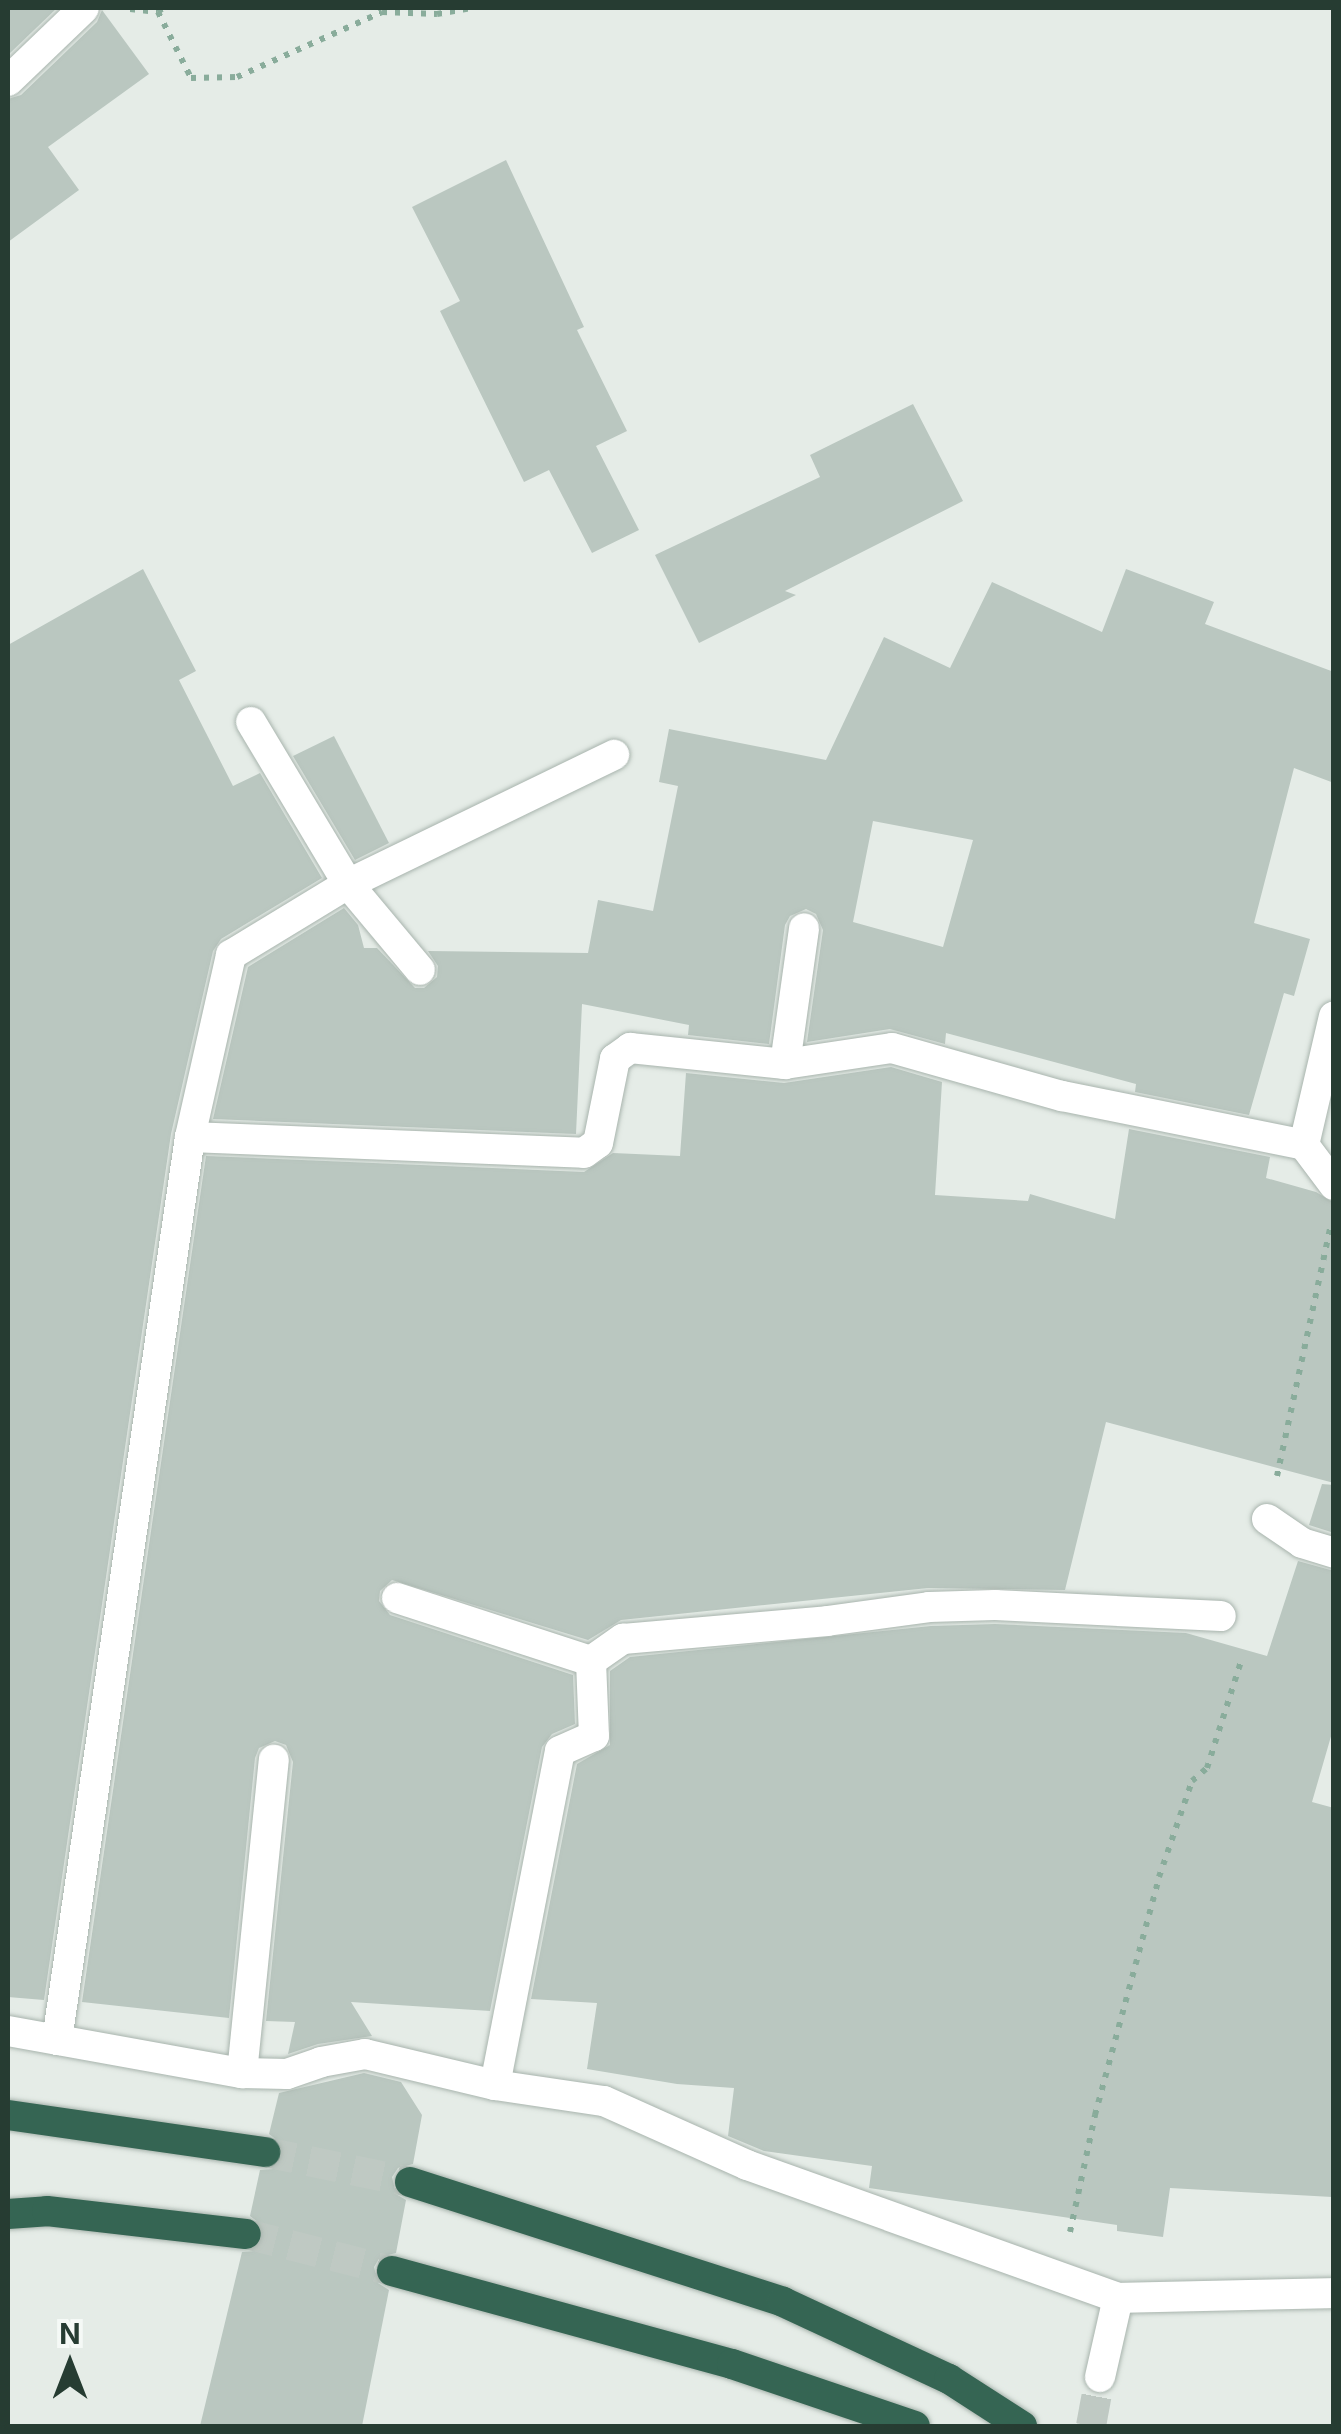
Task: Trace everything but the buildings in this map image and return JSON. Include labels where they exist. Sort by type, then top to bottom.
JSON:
[{"type":"highway","points":[[8,2115],[264,2152]]},
{"type":"highway","points":[[410,2182],[783,2302],[949,2379],[1022,2426]]},
{"type":"highway","points":[[8,2214],[47,2211],[246,2234]]},
{"type":"highway","points":[[392,2271],[732,2364],[915,2426]]},
{"type":"street","points":[[8,80],[84,8]]},
{"type":"street","points":[[251,722],[348,884],[420,970]]},
{"type":"street","points":[[58,2040],[190,1137],[230,956],[348,884],[614,756]]},
{"type":"street","points":[[785,1064],[804,928]]},
{"type":"street","points":[[1304,1145],[1334,1016]]},
{"type":"street","points":[[190,1137],[584,1154],[598,1143],[619,1052],[645,1049],[785,1064],[892,1048],[1062,1096],[1304,1145],[1334,1185]]},
{"type":"street","points":[[1267,1519],[1302,1543],[1334,1553]]},
{"type":"street","points":[[398,1598],[591,1660]]},
{"type":"street","points":[[591,1660],[623,1639],[642,1636],[827,1622],[929,1607],[995,1605],[1221,1616]]},
{"type":"street","points":[[496,2085],[560,1751],[594,1736],[591,1660]]},
{"type":"street","points":[[242,2073],[274,1760]]},
{"type":"street","points":[[8,2031],[242,2073],[287,2074],[321,2062],[364,2054],[496,2085],[604,2101],[747,2165],[1118,2298],[1334,2293]]},
{"type":"street","points":[[1100,2377],[1118,2298]]},
{"type":"path","points":[[118,8],[160,10],[192,78],[237,77],[380,10],[437,14],[470,8]]},
{"type":"path","points":[[1267,1519],[1334,1213]]},
{"type":"path","points":[[1060,2277],[1095,2115],[1159,1877],[1192,1781],[1207,1768],[1248,1639],[1221,1616]]},
{"type":"tunnel","points":[[265,2152],[410,2182]]},
{"type":"tunnel","points":[[246,2234],[392,2271]]},
{"type":"tunnel","points":[[1091,2426],[1100,2377]]}]
